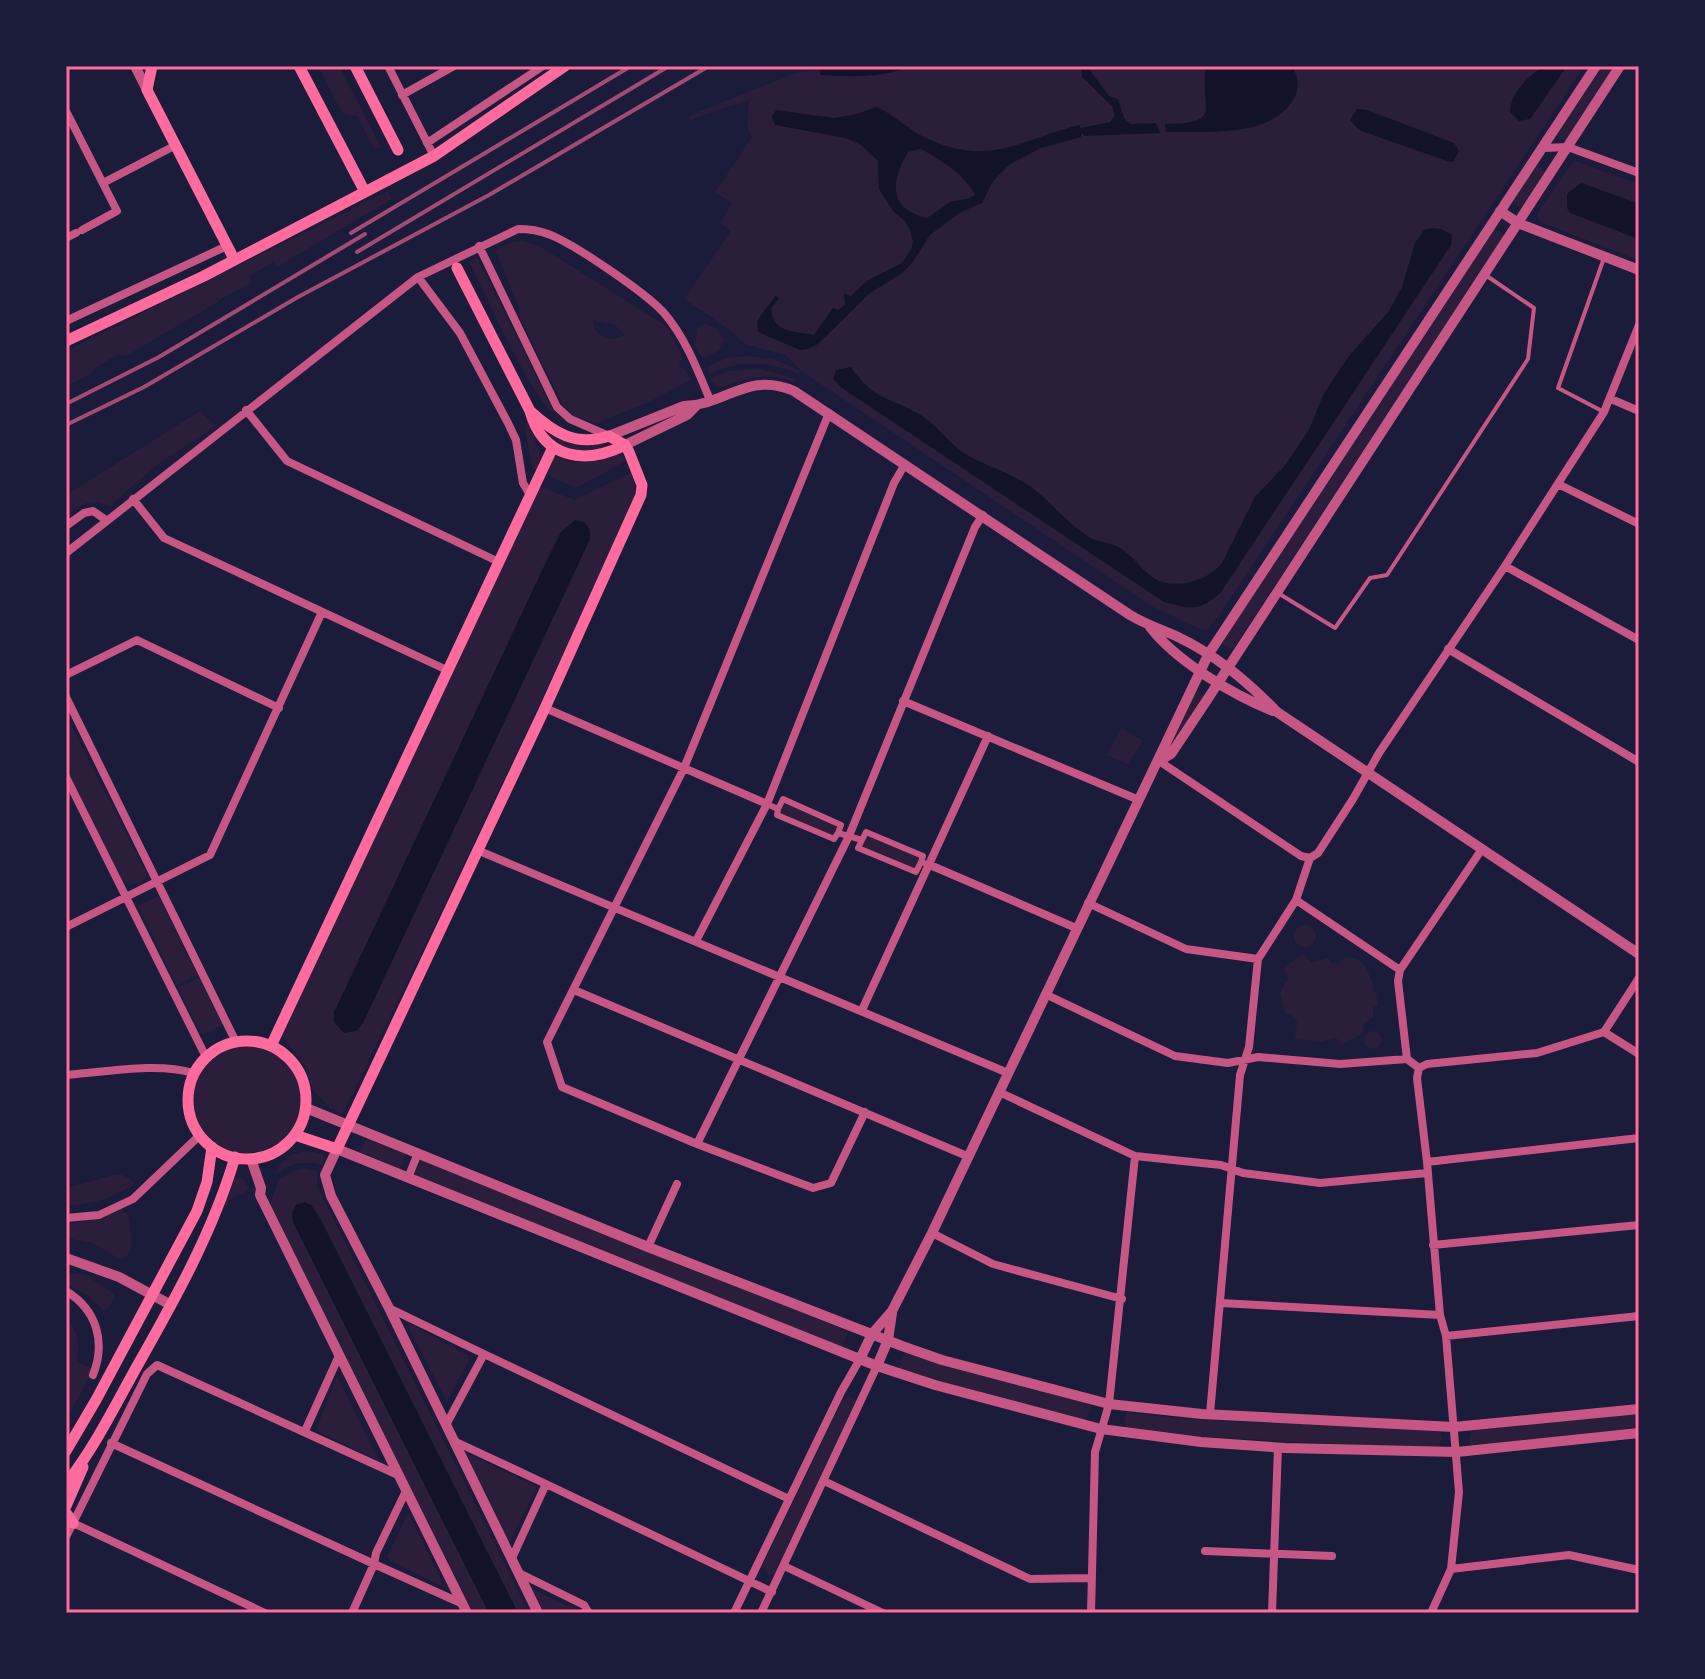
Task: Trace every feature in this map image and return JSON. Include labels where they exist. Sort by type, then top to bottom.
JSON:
[{"type":"main road","points":[[152,66],[147,90],[234,259]]},
{"type":"main road","points":[[299,66],[365,192]]},
{"type":"main road","points":[[355,66],[398,150]]},
{"type":"main road","points":[[66,341],[434,156],[565,66]]},
{"type":"main road","points":[[457,268],[530,411],[536,429],[553,447],[569,455],[589,457],[625,445]]},
{"type":"main road","points":[[295,1135],[337,1149],[545,708],[641,495],[642,485],[625,445],[609,436],[589,441],[572,440],[556,432],[530,411]]},
{"type":"main road","points":[[271,1046],[553,447]]},
{"type":"main road","points":[[253,1041],[271,1046],[284,1053],[298,1069],[305,1089],[306,1108],[295,1135],[275,1152],[251,1159],[235,1157],[212,1147],[200,1135],[189,1108],[188,1094],[194,1073],[206,1057],[223,1046],[253,1041]]},
{"type":"main road","points":[[66,1451],[197,1211],[207,1182],[212,1147]]},
{"type":"main road","points":[[66,1506],[85,1459],[208,1233],[235,1157]]},
{"type":"main road","points":[[66,1484],[85,1459]]},
{"type":"street","points":[[135,66],[147,90]]},
{"type":"street","points":[[388,66],[434,156]]},
{"type":"street","points":[[402,95],[454,66]]},
{"type":"street","points":[[427,143],[543,66]]},
{"type":"street","points":[[734,1613],[841,1392],[872,1334],[892,1311],[932,1233],[1088,903],[1159,761],[1162,748],[1200,669],[1596,66]]},
{"type":"street","points":[[1159,761],[1171,754],[1620,66]]},
{"type":"street","points":[[66,111],[117,211],[66,238]]},
{"type":"street","points":[[103,183],[176,145]]},
{"type":"street","points":[[1543,148],[1568,147],[1639,173]]},
{"type":"street","points":[[1500,211],[1518,223],[1639,270]]},
{"type":"street","points":[[66,553],[418,277],[518,229],[550,234],[613,273],[664,313],[690,356],[710,400]]},
{"type":"street","points":[[66,321],[227,246]]},
{"type":"street","points":[[479,246],[557,407],[570,419],[609,436],[684,406],[697,405],[760,383],[779,385],[793,391],[1150,627],[1177,637],[1227,667],[1246,680],[1277,712],[1639,954]]},
{"type":"street","points":[[418,277],[460,333],[516,440],[521,478],[530,495]]},
{"type":"street","points":[[1210,1414],[1240,1075],[1246,1061],[1258,959],[1296,900],[1310,858],[1318,853],[1604,412],[1639,325]]},
{"type":"street","points":[[1611,399],[1639,411]]},
{"type":"street","points":[[625,445],[687,415],[697,405]]},
{"type":"street","points":[[246,410],[287,461],[499,562]]},
{"type":"street","points":[[829,413],[684,768],[547,1042],[562,1087],[697,1144],[813,1188],[831,1183],[865,1112]]},
{"type":"street","points":[[696,941],[767,804],[894,483],[905,464]]},
{"type":"street","points":[[1558,484],[1639,524]]},
{"type":"street","points":[[133,499],[164,538],[449,671]]},
{"type":"street","points":[[66,526],[84,513],[93,511],[106,520]]},
{"type":"street","points":[[697,1144],[849,836],[975,527],[983,515]]},
{"type":"street","points":[[1505,566],[1639,640]]},
{"type":"street","points":[[66,927],[210,855],[322,612]]},
{"type":"street","points":[[1150,627],[1166,645],[1200,669],[1256,704],[1277,712]]},
{"type":"street","points":[[66,675],[137,640],[279,708]]},
{"type":"street","points":[[1448,649],[1639,762]]},
{"type":"street","points":[[66,697],[236,1042]]},
{"type":"street","points":[[903,701],[1139,800]]},
{"type":"street","points":[[545,708],[778,809]]},
{"type":"street","points":[[862,1010],[926,864],[988,736]]},
{"type":"street","points":[[1159,761],[1301,856],[1310,858]]},
{"type":"street","points":[[66,777],[206,1057]]},
{"type":"street","points":[[783,799],[841,825],[838,833],[834,839],[777,815],[783,799]]},
{"type":"street","points":[[926,864],[916,872],[858,848],[866,832],[923,856],[926,864],[1076,928]]},
{"type":"street","points":[[838,833],[862,840]]},
{"type":"street","points":[[1407,1059],[1398,981],[1400,970],[1482,849]]},
{"type":"street","points":[[477,850],[1008,1073]]},
{"type":"street","points":[[1296,900],[1400,970]]},
{"type":"street","points":[[1088,903],[1186,949],[1258,959]]},
{"type":"street","points":[[1419,1068],[1427,1064],[1537,1053],[1604,1032],[1639,978]]},
{"type":"street","points":[[574,990],[967,1156]]},
{"type":"street","points":[[1045,994],[1175,1056],[1228,1063],[1258,1057],[1340,1064],[1407,1059],[1419,1068]]},
{"type":"street","points":[[1604,1032],[1639,1054]]},
{"type":"street","points":[[1419,1068],[1417,1078],[1440,1315],[1446,1336],[1459,1492],[1451,1569],[1431,1613]]},
{"type":"street","points":[[66,1075],[161,1069],[194,1073]]},
{"type":"street","points":[[999,1092],[1135,1156],[1221,1165],[1243,1173],[1320,1183],[1427,1173]]},
{"type":"street","points":[[306,1108],[648,1247],[942,1360],[1109,1404],[1210,1414],[1454,1427],[1639,1409]]},
{"type":"street","points":[[66,1218],[99,1215],[133,1199],[200,1135]]},
{"type":"street","points":[[1427,1162],[1639,1138]]},
{"type":"street","points":[[538,1613],[331,1196],[325,1175],[337,1149],[877,1366],[935,1385],[1101,1429],[1201,1442],[1278,1447],[1457,1452],[1639,1433]]},
{"type":"street","points":[[408,1178],[418,1153]]},
{"type":"street","points":[[1091,1613],[1095,1452],[1109,1404],[1135,1156]]},
{"type":"street","points":[[251,1159],[261,1188],[260,1195],[338,1358],[465,1609]]},
{"type":"street","points":[[648,1247],[677,1184]]},
{"type":"street","points":[[1433,1245],[1639,1225]]},
{"type":"street","points":[[932,1233],[993,1264],[1122,1299]]},
{"type":"street","points":[[66,1258],[98,1267],[171,1305]]},
{"type":"street","points":[[66,1291],[90,1312],[97,1329],[100,1351],[93,1375]]},
{"type":"street","points":[[1221,1303],[1440,1315]]},
{"type":"street","points":[[389,1308],[789,1499]]},
{"type":"street","points":[[761,1613],[877,1366],[888,1340],[892,1311]]},
{"type":"street","points":[[1446,1336],[1639,1316]]},
{"type":"street","points":[[446,1425],[484,1354]]},
{"type":"street","points":[[305,1431],[338,1358]]},
{"type":"street","points":[[66,1537],[69,1518],[147,1374],[157,1365],[398,1475]]},
{"type":"street","points":[[454,1441],[772,1592]]},
{"type":"street","points":[[111,1443],[439,1593],[465,1609]]},
{"type":"street","points":[[1272,1613],[1278,1447]]},
{"type":"street","points":[[824,1481],[1030,1579],[1091,1578]]},
{"type":"street","points":[[512,1558],[546,1484]]},
{"type":"street","points":[[352,1613],[406,1491]]},
{"type":"street","points":[[69,1518],[265,1613]]},
{"type":"street","points":[[1205,1551],[1332,1556]]},
{"type":"street","points":[[1451,1569],[1569,1555],[1639,1570]]},
{"type":"street","points":[[784,1566],[883,1613]]},
{"type":"street","points":[[519,1573],[584,1605],[589,1613]]},
{"type":"lane","points":[[1604,412],[1558,388],[1605,257]]},
{"type":"lane","points":[[1276,592],[1335,628],[1370,578],[1387,575],[1404,550],[1528,359],[1534,308],[1484,274]]},
{"type":"shaded area","points":[[318,66],[339,66],[381,147],[374,149],[358,117],[342,113]]},
{"type":"shaded area","points":[[819,66],[910,66],[878,75],[855,76],[821,75]]},
{"type":"shaded area","points":[[872,66],[1584,66],[1218,617],[1207,630],[1202,630],[1153,607],[801,371],[787,356],[745,344],[684,299],[731,231],[720,223],[732,203],[715,192],[752,137],[747,127],[749,100],[690,120],[688,116],[796,73],[818,70],[821,75]]},
{"type":"shaded area","points":[[1081,66],[1087,66],[1109,96],[1118,99],[1124,118],[1130,124],[1156,123],[1160,133],[1085,136],[1081,133],[1081,137],[1041,148],[1010,164],[993,181],[982,203],[961,212],[930,235],[902,273],[870,293],[818,344],[800,350],[758,332],[757,321],[776,295],[779,298],[771,309],[777,323],[788,330],[814,335],[833,308],[838,310],[845,305],[844,293],[851,296],[868,280],[902,263],[913,241],[905,221],[893,211],[879,189],[878,161],[861,145],[846,138],[775,125],[772,117],[776,110],[834,118],[876,107],[924,137],[946,146],[985,151],[1002,149],[1079,125],[1081,128],[1110,122],[1115,115],[1112,106],[1082,77]],"holes":[[[921,149],[959,174],[975,195],[950,202],[927,218],[905,208],[896,192],[898,173],[908,152]]]},
{"type":"shaded area","points":[[1206,66],[1292,66],[1297,79],[1296,93],[1281,114],[1251,127],[1216,132],[1166,132],[1165,124],[1184,123],[1203,116],[1206,110]]},
{"type":"shaded area","points":[[1544,66],[1567,66],[1530,119],[1519,121],[1510,112],[1513,98],[1526,80]]},
{"type":"shaded area","points":[[1599,66],[1616,66],[1567,140],[1559,140],[1556,135]]},
{"type":"shaded area","points":[[1357,109],[1454,143],[1459,151],[1454,161],[1450,162],[1359,130],[1350,120]]},
{"type":"shaded area","points":[[1575,161],[1639,184],[1639,204],[1582,183],[1567,194],[1571,213],[1639,239],[1639,260],[1540,222],[1537,216],[1539,211]]},
{"type":"shaded area","points":[[1539,164],[1545,173],[1523,207],[1516,206],[1513,198],[1534,166]]},
{"type":"shaded area","points":[[1581,183],[1639,204],[1639,239],[1570,213],[1567,194]]},
{"type":"shaded area","points":[[388,191],[392,199],[277,267],[273,262],[250,276],[252,282],[220,300],[216,297],[218,302],[126,356],[117,355],[95,368],[91,374],[66,386],[66,351]]},
{"type":"shaded area","points":[[1493,227],[1505,235],[1232,650],[1220,642]]},
{"type":"shaded area","points":[[1433,228],[1452,235],[1451,245],[1221,592],[1201,606],[1164,602],[842,388],[833,379],[836,370],[851,367],[874,392],[925,418],[965,454],[1031,487],[1083,533],[1121,549],[1155,579],[1170,584],[1195,581],[1210,574],[1222,563],[1255,497],[1287,463],[1310,428],[1323,395],[1348,357],[1389,311],[1402,287],[1415,243],[1424,230]]},
{"type":"shaded area","points":[[522,241],[538,245],[666,326],[682,355],[679,367],[685,369],[691,380],[647,403],[596,423],[571,415],[563,405],[518,314],[520,310],[495,250]],"holes":[[[593,320],[615,325],[625,335],[609,339],[600,335]]]},
{"type":"shaded area","points":[[477,257],[553,412],[533,387],[496,319],[469,262]]},
{"type":"shaded area","points":[[705,323],[717,329],[724,339],[719,350],[706,358],[698,354],[695,344],[697,328]]},
{"type":"shaded area","points":[[746,356],[773,359],[801,371],[798,374],[765,365],[742,364],[709,374],[709,367],[717,362]]},
{"type":"shaded area","points":[[760,369],[796,379],[794,383],[775,377],[756,377],[719,388],[710,379],[729,371]]},
{"type":"shaded area","points":[[200,411],[216,426],[159,463],[110,506],[86,503],[66,518],[66,495]]},
{"type":"shaded area","points":[[527,420],[540,455],[538,472],[533,469],[525,432]]},
{"type":"shaded area","points":[[542,427],[558,439],[570,443],[608,446],[588,451],[571,450],[556,442]]},
{"type":"shaded area","points":[[621,452],[626,461],[576,488],[547,475],[554,456],[573,462],[591,462]]},
{"type":"shaded area","points":[[632,472],[636,494],[605,566],[342,1114],[330,1108],[312,1089],[306,1067],[282,1036],[539,486],[575,500]],"holes":[[[561,532],[590,539],[362,1025],[334,1022],[334,1012]]]},
{"type":"shaded area","points":[[575,520],[584,522],[590,530],[590,539],[362,1025],[356,1031],[344,1033],[334,1022],[334,1013],[546,562],[561,532]]},
{"type":"shaded area","points":[[1195,689],[1205,697],[1166,754]]},
{"type":"shaded area","points":[[66,715],[147,875],[142,883],[129,885],[120,877],[66,768]]},
{"type":"shaded area","points":[[1122,728],[1143,741],[1128,764],[1106,755]]},
{"type":"shaded area","points":[[782,801],[838,826],[833,838],[777,814]]},
{"type":"shaded area","points":[[867,834],[921,856],[915,869],[862,848]]},
{"type":"shaded area","points":[[158,896],[198,975],[177,986],[138,906]]},
{"type":"shaded area","points":[[1305,925],[1313,928],[1316,936],[1313,944],[1305,947],[1297,944],[1294,936],[1297,928]]},
{"type":"shaded area","points":[[1303,954],[1312,963],[1328,958],[1338,964],[1345,957],[1357,959],[1365,966],[1378,1005],[1373,1008],[1373,1017],[1362,1026],[1363,1033],[1342,1045],[1336,1038],[1318,1042],[1295,1038],[1297,1021],[1285,1013],[1280,992],[1288,979],[1284,968]]},
{"type":"shaded area","points":[[199,978],[223,1025],[202,1035],[178,988]]},
{"type":"shaded area","points":[[1369,1031],[1377,1031],[1382,1040],[1380,1047],[1369,1049],[1364,1044],[1364,1036]]},
{"type":"shaded area","points":[[247,1045],[268,1049],[285,1061],[297,1078],[301,1099],[297,1120],[285,1137],[268,1149],[247,1153],[226,1149],[209,1137],[197,1120],[193,1099],[197,1078],[209,1061],[226,1049]]},
{"type":"shaded area","points":[[367,1138],[407,1153],[400,1169],[359,1153]]},
{"type":"shaded area","points":[[309,1151],[326,1156],[322,1165],[297,1164],[275,1175],[288,1157]]},
{"type":"shaded area","points":[[422,1160],[849,1330],[842,1347],[417,1178],[414,1172]]},
{"type":"shaded area","points":[[306,1168],[317,1171],[317,1186],[529,1613],[518,1613],[311,1205],[293,1222],[489,1613],[473,1613],[270,1205],[278,1180],[295,1170]]},
{"type":"shaded area","points":[[123,1175],[135,1183],[102,1200],[66,1206],[66,1188]]},
{"type":"shaded area","points":[[233,1176],[243,1178],[249,1190],[230,1200],[222,1213]]},
{"type":"shaded area","points":[[305,1202],[320,1218],[518,1613],[489,1613],[293,1222],[292,1213],[296,1205]]},
{"type":"shaded area","points":[[121,1210],[128,1215],[132,1240],[130,1252],[121,1260],[93,1243],[66,1238],[66,1224],[100,1218]]},
{"type":"shaded area","points":[[66,1273],[86,1275],[115,1295],[111,1305],[104,1311],[87,1295],[66,1284]]},
{"type":"shaded area","points":[[66,1315],[77,1337],[77,1362],[94,1369],[66,1420]]},
{"type":"shaded area","points":[[407,1325],[467,1355],[469,1360],[447,1401]]},
{"type":"shaded area","points":[[905,1352],[1088,1402],[1092,1409],[1084,1420],[924,1379],[898,1369]]},
{"type":"shaded area","points":[[337,1376],[379,1461],[318,1431]]},
{"type":"shaded area","points":[[849,1395],[857,1401],[776,1574],[769,1575],[762,1567],[842,1401]]},
{"type":"shaded area","points":[[1127,1413],[1202,1420],[1439,1430],[1442,1437],[1439,1450],[1126,1432],[1124,1420]]},
{"type":"shaded area","points":[[1639,1414],[1639,1431],[1473,1448],[1469,1441],[1471,1432],[1476,1430]]},
{"type":"shaded area","points":[[466,1453],[537,1487],[509,1543]]},
{"type":"shaded area","points":[[408,1513],[445,1588],[387,1557]]},
{"type":"shaded area","points":[[533,1590],[579,1610],[580,1613],[544,1613]]},
{"type":"railway","points":[[351,233],[631,66]]},
{"type":"railway","points":[[357,252],[669,66]]},
{"type":"railway","points":[[66,425],[144,387],[298,297],[489,195],[709,66]]},
{"type":"railway","points":[[66,404],[159,357],[365,234]]}]
